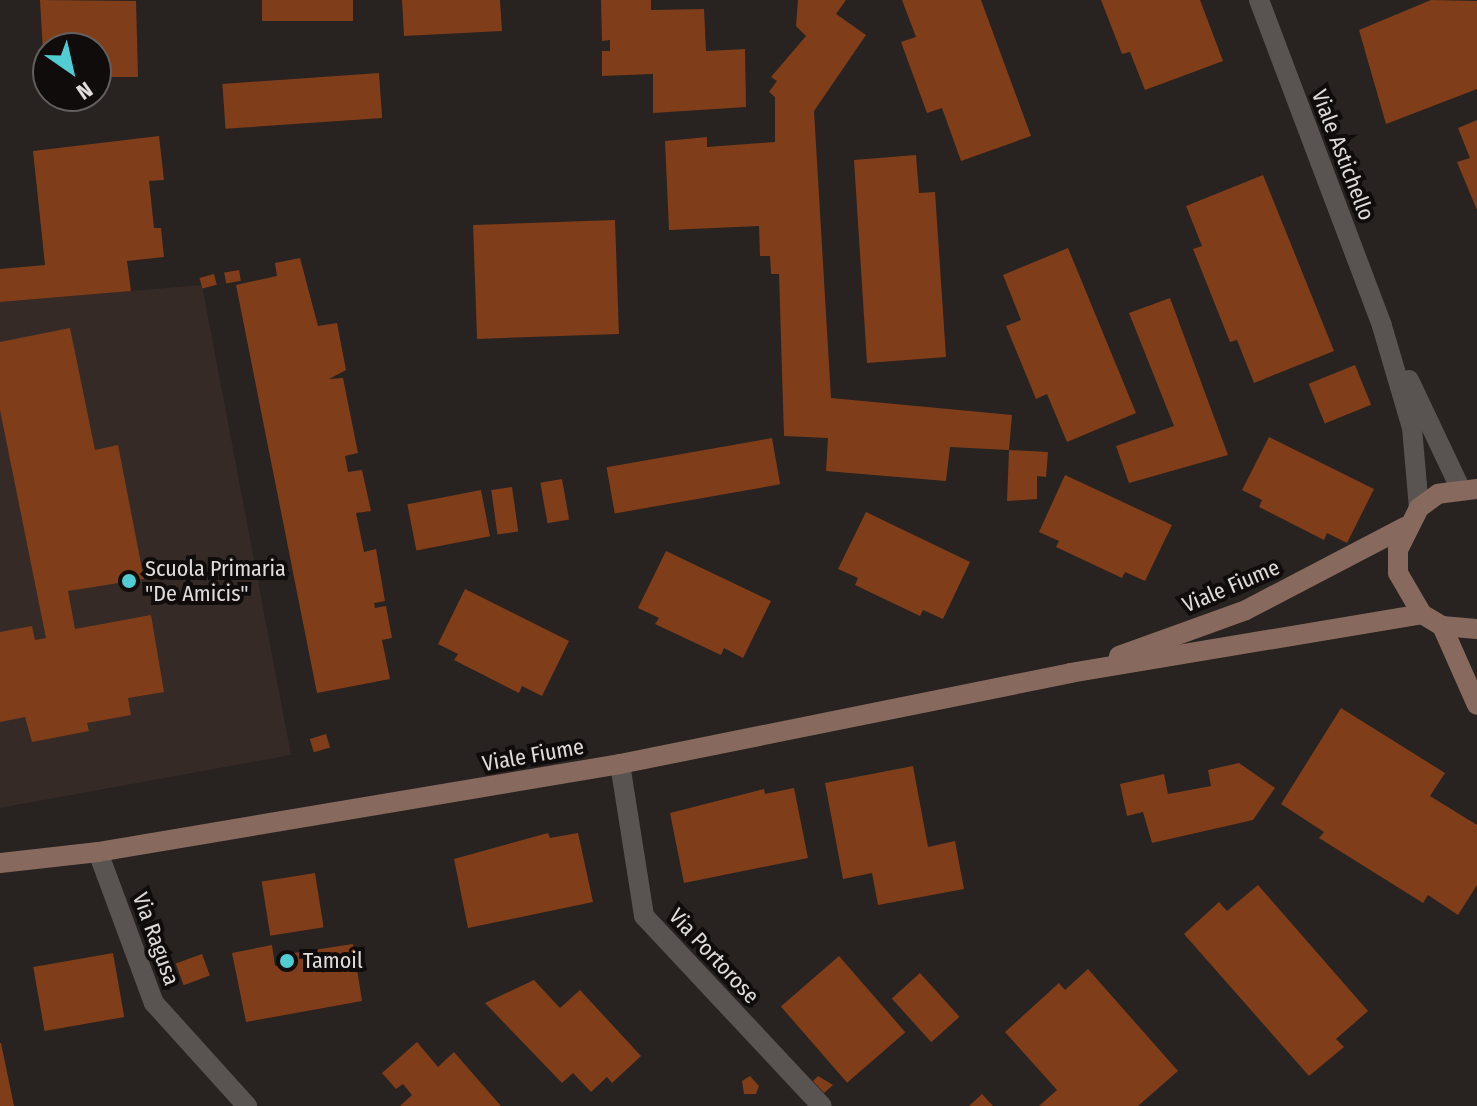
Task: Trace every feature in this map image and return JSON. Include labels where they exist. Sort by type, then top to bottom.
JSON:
[{"type":"street","name":"Viale Astichello","points":[[1259,0],[1382,326],[1412,428],[1419,508]]},
{"type":"street","name":"Viale Astichello","points":[[1382,326],[1469,488]]},
{"type":"street","points":[[1469,488],[1419,508],[1405,527],[1398,573],[1422,614],[1442,626],[1477,629]]},
{"type":"street","name":"Viale Fiume","points":[[1070,673],[1246,610],[1405,527]]},
{"type":"street","name":"Viale Fiume","points":[[0,863],[98,852],[620,764],[1070,673],[1422,614]]},
{"type":"street","points":[[1442,626],[1477,705]]},
{"type":"street","name":"Via Portorose","points":[[620,764],[644,916],[822,1106]]},
{"type":"street","name":"Via Ragusa","points":[[98,852],[154,1003],[247,1106]]},
{"type":"shaded area","name":"Scuola Primaria \"De Amicis\"","points":[[202,285],[291,755],[0,808],[0,302]]},
{"type":"building","points":[[40,0],[136,1],[138,77],[112,77],[112,32],[42,32]]},
{"type":"building","points":[[262,0],[353,0],[353,21],[262,21]]},
{"type":"building","points":[[402,0],[500,0],[502,31],[404,36]]},
{"type":"building","points":[[601,0],[651,0],[651,10],[704,9],[706,51],[745,49],[746,107],[653,113],[653,74],[602,76],[602,51],[610,51],[610,40],[602,41]]},
{"type":"building","points":[[798,0],[846,0],[836,14],[866,35],[814,111],[831,398],[1012,415],[1009,450],[950,447],[946,481],[826,471],[828,438],[784,436],[779,274],[771,274],[770,256],[760,256],[759,226],[669,230],[665,141],[707,137],[707,147],[775,142],[775,97],[769,92],[777,81],[771,77],[806,36],[796,26]]},
{"type":"building","points":[[902,0],[981,0],[1031,136],[961,161],[942,108],[927,113],[901,42],[916,37]]},
{"type":"building","points":[[1101,0],[1200,0],[1223,61],[1145,90],[1130,52],[1122,54]]},
{"type":"building","points":[[1431,0],[1477,1],[1477,89],[1386,124],[1359,30]]},
{"type":"building","points":[[379,73],[382,118],[226,129],[222,84]]},
{"type":"building","points":[[1477,120],[1477,210],[1457,162],[1470,158],[1458,128]]},
{"type":"building","points":[[159,136],[164,180],[149,181],[154,228],[161,228],[164,257],[127,261],[131,291],[0,302],[0,269],[45,265],[33,151]]},
{"type":"building","points":[[916,155],[919,193],[935,192],[946,357],[867,363],[854,160]]},
{"type":"building","points":[[1263,175],[1334,351],[1254,383],[1237,340],[1230,342],[1193,249],[1202,246],[1186,206]]},
{"type":"building","points":[[615,220],[619,334],[477,339],[473,225]]},
{"type":"building","points":[[1068,248],[1136,413],[1067,442],[1047,394],[1036,399],[1006,326],[1021,320],[1003,275]]},
{"type":"building","points":[[300,258],[318,326],[337,323],[346,370],[329,379],[343,378],[358,453],[345,456],[348,472],[362,470],[371,511],[356,513],[364,552],[376,549],[385,601],[374,603],[375,608],[386,606],[392,638],[382,640],[390,679],[317,693],[236,285],[277,276],[275,263]]},
{"type":"building","points":[[239,270],[241,281],[226,283],[224,273]]},
{"type":"building","points":[[214,274],[217,285],[202,289],[200,278]]},
{"type":"building","points":[[1170,298],[1228,455],[1129,483],[1116,446],[1174,426],[1129,313]]},
{"type":"building","points":[[70,328],[95,450],[118,445],[144,579],[68,591],[75,629],[151,615],[164,692],[128,698],[131,715],[87,723],[89,731],[32,742],[25,717],[0,722],[0,632],[32,626],[35,640],[46,638],[0,410],[0,342]]},
{"type":"building","points":[[1355,365],[1371,405],[1325,424],[1309,384]]},
{"type":"building","points":[[1269,437],[1374,489],[1347,543],[1327,533],[1324,540],[1259,507],[1262,500],[1242,490]]},
{"type":"building","points":[[772,438],[780,484],[615,513],[607,467]]},
{"type":"building","points":[[1009,450],[1048,452],[1046,477],[1037,476],[1037,499],[1007,501]]},
{"type":"building","points":[[1065,475],[1172,525],[1145,581],[1125,572],[1122,578],[1056,547],[1059,541],[1039,532]]},
{"type":"building","points":[[562,479],[569,519],[547,523],[540,483]]},
{"type":"building","points":[[512,487],[518,532],[497,534],[491,490]]},
{"type":"building","points":[[481,490],[490,536],[416,550],[407,504]]},
{"type":"building","points":[[866,512],[970,562],[943,619],[923,610],[920,616],[855,585],[858,578],[838,569]]},
{"type":"building","points":[[666,551],[771,601],[743,658],[724,648],[721,655],[655,624],[659,618],[638,608]]},
{"type":"building","points":[[465,589],[569,641],[542,696],[522,686],[519,693],[454,660],[458,654],[438,644]]},
{"type":"building","points":[[1341,708],[1445,773],[1430,796],[1477,825],[1477,885],[1458,915],[1428,895],[1423,903],[1319,838],[1324,832],[1281,804]]},
{"type":"building","points":[[326,734],[330,747],[314,752],[310,739]]},
{"type":"building","points":[[1239,763],[1275,788],[1253,820],[1152,843],[1143,812],[1127,816],[1120,784],[1164,774],[1168,794],[1211,786],[1208,770]]},
{"type":"building","points":[[913,766],[928,847],[955,841],[964,889],[878,905],[872,873],[843,879],[825,783]]},
{"type":"building","points":[[794,788],[808,858],[684,883],[670,813],[764,789],[765,794]]},
{"type":"building","points":[[548,833],[550,838],[578,833],[593,902],[468,928],[454,859]]},
{"type":"building","points":[[315,873],[324,927],[270,936],[262,881]]},
{"type":"building","points":[[1258,885],[1368,1011],[1336,1039],[1344,1047],[1309,1076],[1184,934],[1219,902],[1227,911]]},
{"type":"building","points":[[353,944],[362,1001],[246,1022],[232,953],[272,945],[275,966],[289,964],[287,954]]},
{"type":"building","points":[[113,953],[124,1017],[45,1031],[33,967]]},
{"type":"building","points":[[202,954],[210,976],[184,985],[176,964]]},
{"type":"building","points":[[839,956],[905,1032],[847,1083],[781,1007]]},
{"type":"building","points":[[1088,969],[1178,1071],[1138,1106],[1039,1106],[1057,1090],[1005,1032],[1059,983],[1065,990]]},
{"type":"building","points":[[920,973],[959,1017],[931,1042],[892,998]]},
{"type":"building","points":[[534,980],[560,1008],[580,990],[641,1056],[612,1083],[607,1077],[591,1092],[573,1073],[562,1083],[485,1003]]},
{"type":"building","points":[[417,1042],[438,1067],[454,1052],[501,1106],[400,1106],[412,1095],[403,1084],[396,1089],[382,1073]]},
{"type":"building","points":[[1,1043],[14,1106],[0,1106]]},
{"type":"building","points":[[750,1076],[759,1086],[756,1094],[744,1094],[742,1081]]},
{"type":"building","points":[[818,1076],[833,1085],[824,1093],[813,1081]]},
{"type":"building","points":[[982,1094],[993,1106],[969,1106]]},
{"type":"place","name":"Scuola Primaria \"De Amicis\"","points":[[129,581]]},
{"type":"place","name":"Tamoil","points":[[287,961]]}]
